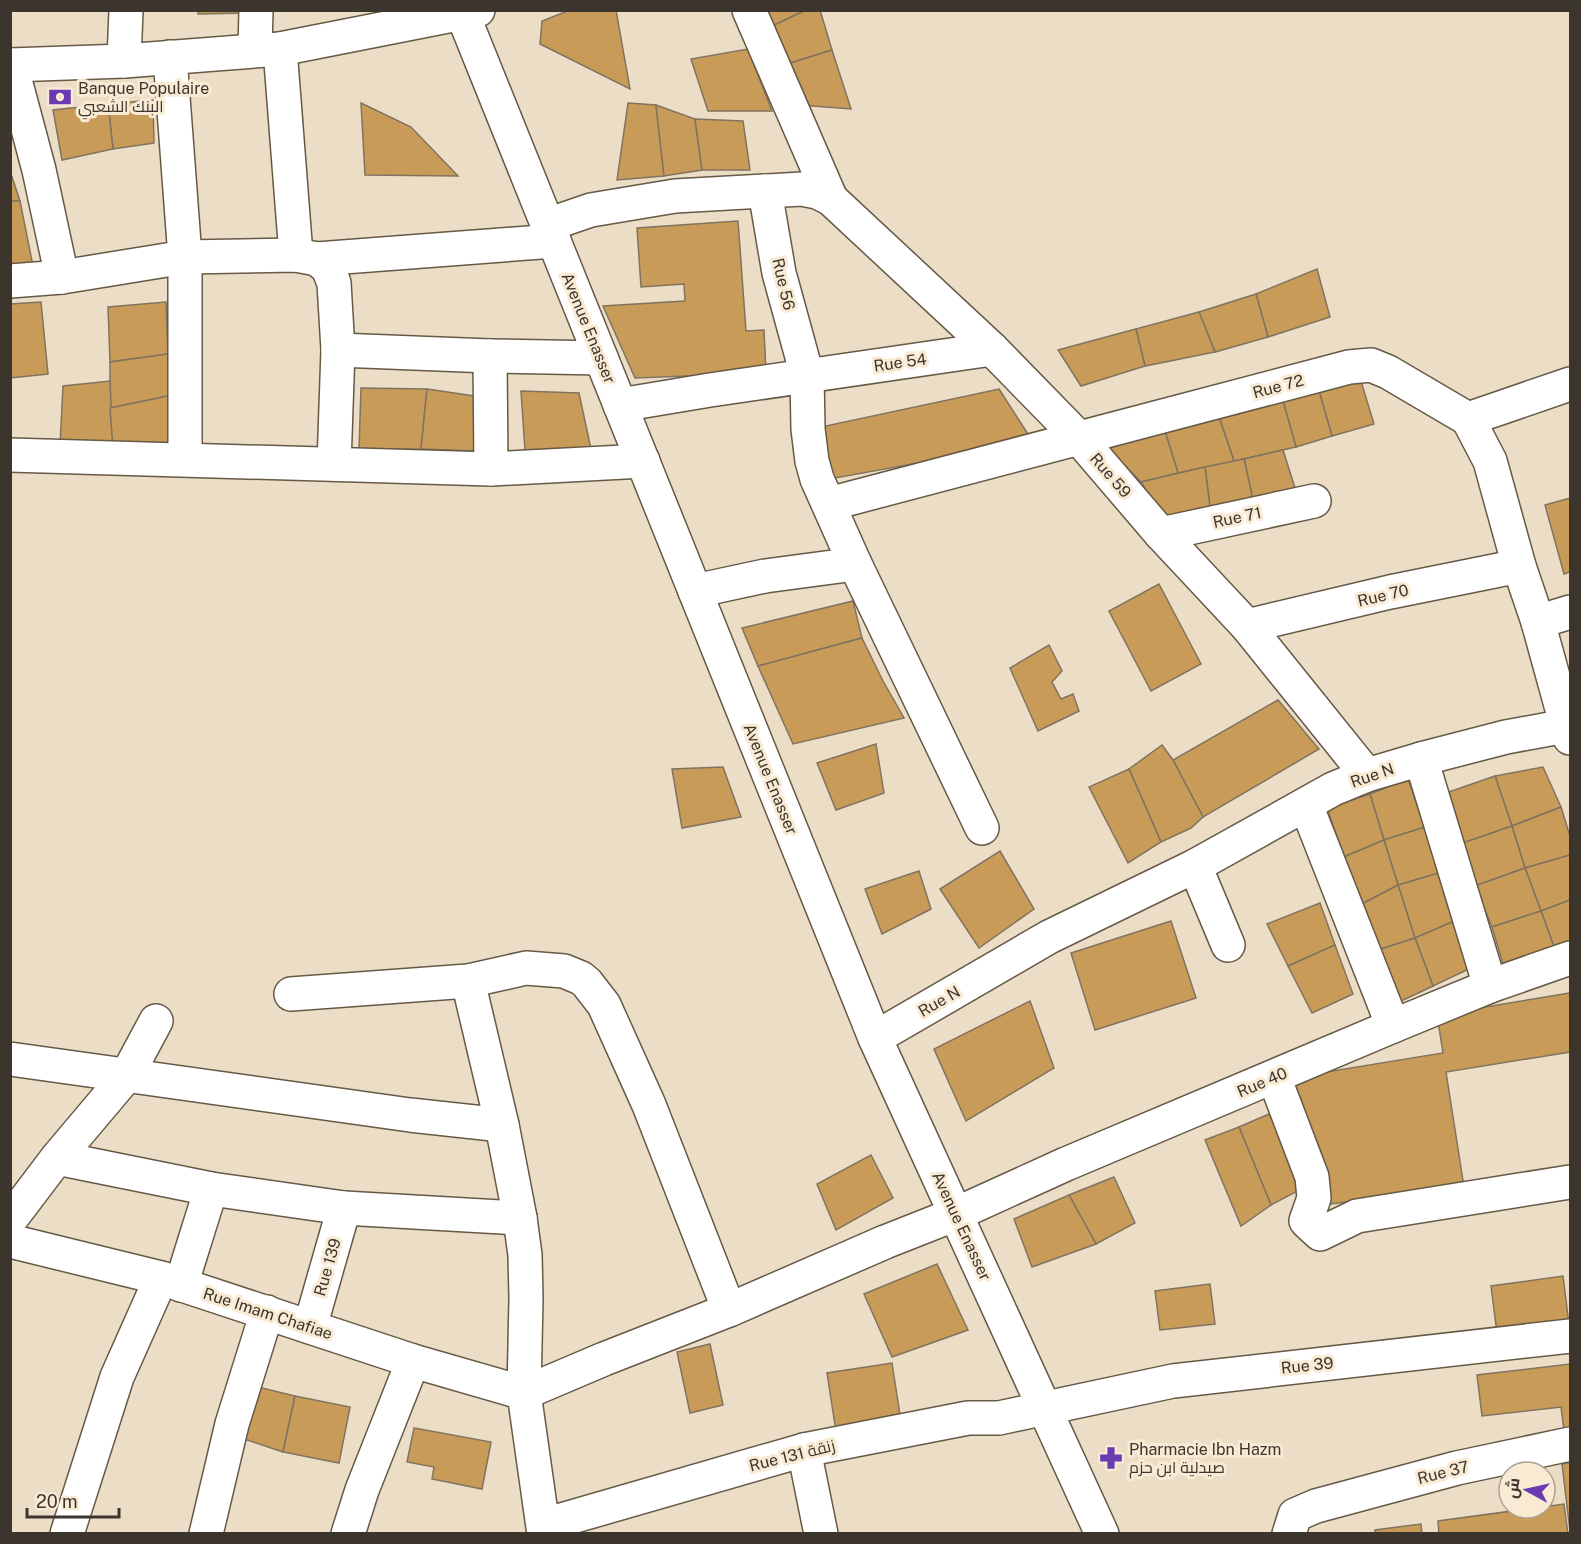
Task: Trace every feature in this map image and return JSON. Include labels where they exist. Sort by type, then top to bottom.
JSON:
[{"type":"street","points":[[124,61],[126,10]]},
{"type":"street","points":[[256,10],[267,50],[307,257]]},
{"type":"street","points":[[749,10],[831,199]]},
{"type":"street","points":[[62,277],[39,170],[11,65],[124,61],[267,50],[414,17],[470,13]]},
{"type":"street","name":"Avenue Enasser","points":[[470,13],[550,233],[875,1038],[1102,1533]]},
{"type":"street","points":[[170,57],[185,257],[185,459]]},
{"type":"street","points":[[10,280],[62,277],[185,257],[307,257],[550,233],[591,210],[675,196],[802,189],[817,192],[831,199]]},
{"type":"street","name":"Rue 56","points":[[765,191],[779,273],[807,375],[808,429],[812,461],[855,564],[982,828]]},
{"type":"street","name":"Rue 59","points":[[831,199],[992,349],[1078,437],[1161,534],[1247,626],[1366,775]]},
{"type":"street","points":[[307,257],[328,268],[334,283],[338,350],[334,464]]},
{"type":"street","name":"Rue 54","points":[[620,405],[807,375],[992,349]]},
{"type":"street","points":[[338,350],[601,358]]},
{"type":"street","points":[[490,356],[491,468]]},
{"type":"street","name":"Rue 72","points":[[829,504],[1078,437],[1349,368],[1371,365],[1388,372],[1468,419]]},
{"type":"street","points":[[1568,732],[1490,461],[1468,419],[1570,384]]},
{"type":"street","points":[[10,455],[491,468],[643,462]]},
{"type":"street","name":"Rue 71","points":[[1161,534],[1314,501]]},
{"type":"street","points":[[695,591],[765,576],[855,564]]},
{"type":"street","name":"Rue 70","points":[[1247,626],[1390,592],[1519,566]]},
{"type":"street","points":[[1538,622],[1570,612]]},
{"type":"street","name":"Rue N","points":[[875,1038],[1049,938],[1195,866],[1333,789],[1366,775],[1506,736],[1568,732]]},
{"type":"street","points":[[1421,759],[1490,986]]},
{"type":"street","points":[[1306,805],[1393,1026]]},
{"type":"street","points":[[1195,866],[1228,945]]},
{"type":"street","name":"Rue 40","points":[[524,1393],[729,1310],[1393,1026],[1490,986],[1570,958]]},
{"type":"street","points":[[291,993],[468,981],[526,968],[564,971],[581,978],[598,996],[649,1105],[729,1310]]},
{"type":"street","points":[[468,981],[502,1125],[520,1218],[525,1256],[524,1393],[544,1529]]},
{"type":"street","points":[[10,1220],[57,1158],[127,1075],[156,1020]]},
{"type":"street","points":[[10,1059],[398,1114],[502,1125]]},
{"type":"street","points":[[1274,1077],[1312,1177],[1314,1198],[1306,1221],[1320,1234],[1357,1216],[1570,1182]]},
{"type":"street","points":[[57,1158],[211,1189],[344,1208],[520,1218]]},
{"type":"street","points":[[67,1533],[117,1377],[171,1281],[211,1189]]},
{"type":"street","name":"Rue 139","points":[[310,1327],[344,1208]]},
{"type":"street","name":"Rue Imam Chafiae","points":[[10,1241],[171,1281],[414,1361],[524,1393]]},
{"type":"street","points":[[206,1533],[232,1424],[267,1312]]},
{"type":"street","name":"Rue 39","points":[[1045,1408],[1173,1380],[1570,1336]]},
{"type":"street","points":[[348,1533],[362,1490],[414,1361]]},
{"type":"street","name":"Rue 131 زنقة","points":[[544,1529],[804,1450],[968,1418],[999,1418],[1045,1408]]},
{"type":"street","name":"Rue 37","points":[[1289,1533],[1295,1515],[1316,1506],[1457,1468],[1570,1444]]},
{"type":"street","points":[[804,1450],[821,1533]]},
{"type":"building","points":[[198,10],[251,10],[251,13],[198,14]]},
{"type":"building","points":[[570,10],[616,10],[630,89],[540,44],[542,21]]},
{"type":"building","points":[[759,10],[806,10],[766,29]]},
{"type":"building","points":[[806,10],[820,10],[832,50],[781,66],[766,29]]},
{"type":"building","points":[[748,49],[772,111],[708,111],[691,59]]},
{"type":"building","points":[[832,50],[851,109],[800,105],[781,66]]},
{"type":"building","points":[[153,100],[154,143],[113,149],[108,104]]},
{"type":"building","points":[[361,103],[411,127],[458,176],[365,175]]},
{"type":"building","points":[[628,103],[656,105],[664,176],[617,180]]},
{"type":"building","points":[[108,104],[113,149],[62,160],[53,110]]},
{"type":"building","points":[[656,105],[695,119],[702,170],[664,176]]},
{"type":"building","points":[[695,119],[743,121],[750,170],[702,170]]},
{"type":"building","points":[[10,171],[20,201],[10,201]]},
{"type":"building","points":[[10,201],[20,201],[33,266],[10,267]]},
{"type":"building","points":[[738,221],[746,331],[764,330],[766,373],[635,378],[603,306],[685,301],[684,284],[641,287],[637,228]]},
{"type":"building","points":[[1317,269],[1330,317],[1268,337],[1256,294]]},
{"type":"building","points":[[1256,294],[1268,337],[1215,352],[1199,312]]},
{"type":"building","points":[[41,302],[48,374],[10,378],[10,304]]},
{"type":"building","points":[[166,302],[168,354],[110,362],[108,307]]},
{"type":"building","points":[[1199,312],[1215,352],[1145,366],[1136,329]]},
{"type":"building","points":[[1136,329],[1145,366],[1081,386],[1058,350]]},
{"type":"building","points":[[168,354],[168,396],[110,408],[110,362]]},
{"type":"building","points":[[1360,378],[1374,424],[1332,436],[1319,391]]},
{"type":"building","points":[[110,381],[113,449],[60,446],[63,386]]},
{"type":"building","points":[[361,388],[427,389],[421,449],[359,450]]},
{"type":"building","points":[[427,389],[474,396],[474,451],[421,449]]},
{"type":"building","points":[[999,389],[1033,442],[830,479],[821,427]]},
{"type":"building","points":[[521,391],[579,393],[591,449],[525,450]]},
{"type":"building","points":[[1319,391],[1332,436],[1296,447],[1283,401]]},
{"type":"building","points":[[168,396],[169,448],[113,449],[110,408]]},
{"type":"building","points":[[1283,401],[1296,447],[1234,461],[1219,417]]},
{"type":"building","points":[[1219,417],[1234,461],[1178,473],[1164,428]]},
{"type":"building","points":[[1164,428],[1178,473],[1141,482],[1108,449]]},
{"type":"building","points":[[1283,450],[1296,491],[1254,504],[1244,459]]},
{"type":"building","points":[[1244,459],[1254,504],[1211,515],[1205,467]]},
{"type":"building","points":[[1205,467],[1211,515],[1168,526],[1141,482]]},
{"type":"building","points":[[1570,498],[1570,572],[1564,574],[1545,505]]},
{"type":"building","points":[[1159,584],[1201,664],[1151,691],[1109,611]]},
{"type":"building","points":[[853,601],[862,638],[758,666],[742,628]]},
{"type":"building","points":[[862,638],[904,718],[793,744],[758,666]]},
{"type":"building","points":[[1049,645],[1062,671],[1052,682],[1061,699],[1073,694],[1079,711],[1038,731],[1010,668]]},
{"type":"building","points":[[1278,700],[1319,749],[1203,817],[1173,760]]},
{"type":"building","points":[[876,744],[884,793],[836,810],[817,763]]},
{"type":"building","points":[[1162,745],[1173,760],[1203,817],[1191,828],[1161,842],[1129,769]]},
{"type":"building","points":[[723,767],[741,817],[682,828],[672,769]]},
{"type":"building","points":[[1543,767],[1561,807],[1512,826],[1495,776]]},
{"type":"building","points":[[1129,769],[1161,842],[1128,863],[1089,787]]},
{"type":"building","points":[[1495,776],[1512,826],[1460,844],[1443,794]]},
{"type":"building","points":[[1408,779],[1425,827],[1384,840],[1370,794]]},
{"type":"building","points":[[1370,794],[1384,840],[1344,857],[1327,808]]},
{"type":"building","points":[[1561,807],[1570,836],[1570,855],[1525,868],[1512,826]]},
{"type":"building","points":[[1512,826],[1525,868],[1475,886],[1460,844]]},
{"type":"building","points":[[1425,827],[1439,873],[1398,885],[1384,840]]},
{"type":"building","points":[[1384,840],[1398,885],[1362,904],[1344,857]]},
{"type":"building","points":[[1000,851],[1034,909],[979,948],[940,889]]},
{"type":"building","points":[[1570,855],[1570,900],[1541,911],[1525,868]]},
{"type":"building","points":[[1525,868],[1541,911],[1492,927],[1475,886]]},
{"type":"building","points":[[919,871],[931,909],[882,934],[865,889]]},
{"type":"building","points":[[1439,873],[1459,919],[1415,938],[1398,885]]},
{"type":"building","points":[[1398,885],[1415,938],[1375,951],[1362,904]]},
{"type":"building","points":[[1570,900],[1570,950],[1557,955],[1541,911]]},
{"type":"building","points":[[1320,903],[1335,945],[1288,966],[1267,924]]},
{"type":"building","points":[[1541,911],[1557,955],[1506,974],[1492,927]]},
{"type":"building","points":[[1459,919],[1473,967],[1433,986],[1415,938]]},
{"type":"building","points":[[1171,921],[1196,998],[1095,1030],[1071,953]]},
{"type":"building","points":[[1415,938],[1433,986],[1397,1003],[1375,951]]},
{"type":"building","points":[[1335,945],[1353,994],[1312,1013],[1288,966]]},
{"type":"building","points":[[1570,993],[1570,1052],[1446,1072],[1464,1187],[1331,1204],[1289,1078],[1443,1053],[1437,1015]]},
{"type":"building","points":[[1030,1001],[1054,1068],[966,1121],[934,1049]]},
{"type":"building","points":[[1269,1114],[1307,1186],[1271,1205],[1239,1127]]},
{"type":"building","points":[[1239,1127],[1271,1205],[1241,1226],[1205,1140]]},
{"type":"building","points":[[871,1155],[893,1198],[836,1230],[817,1184]]},
{"type":"building","points":[[1114,1177],[1135,1223],[1096,1244],[1069,1195]]},
{"type":"building","points":[[1069,1195],[1096,1244],[1032,1267],[1014,1219]]},
{"type":"building","points":[[937,1264],[968,1330],[892,1357],[864,1294]]},
{"type":"building","points":[[1563,1276],[1570,1332],[1498,1341],[1491,1286]]},
{"type":"building","points":[[1210,1284],[1215,1324],[1160,1330],[1155,1291]]},
{"type":"building","points":[[710,1344],[723,1405],[690,1413],[677,1352]]},
{"type":"building","points":[[892,1363],[902,1428],[837,1438],[827,1373]]},
{"type":"building","points":[[1570,1364],[1570,1437],[1565,1438],[1561,1407],[1482,1416],[1477,1375]]},
{"type":"building","points":[[254,1386],[295,1396],[283,1452],[235,1436]]},
{"type":"building","points":[[295,1396],[350,1407],[339,1463],[283,1452]]},
{"type":"building","points":[[414,1428],[491,1442],[482,1489],[432,1479],[434,1467],[407,1462]]},
{"type":"building","points":[[1570,1463],[1570,1531],[1562,1464]]},
{"type":"building","points":[[1564,1504],[1568,1534],[1439,1534],[1438,1521],[1497,1513],[1497,1520],[1557,1520],[1557,1505]]},
{"type":"building","points":[[1421,1524],[1422,1534],[1375,1534],[1375,1530]]},
{"type":"place","name":"Banque Populaire البنك الشعبي","points":[[60,97]]},
{"type":"place","name":"Pharmacie Ibn Hazm صيدلية ابن حزم","points":[[1111,1458]]}]
